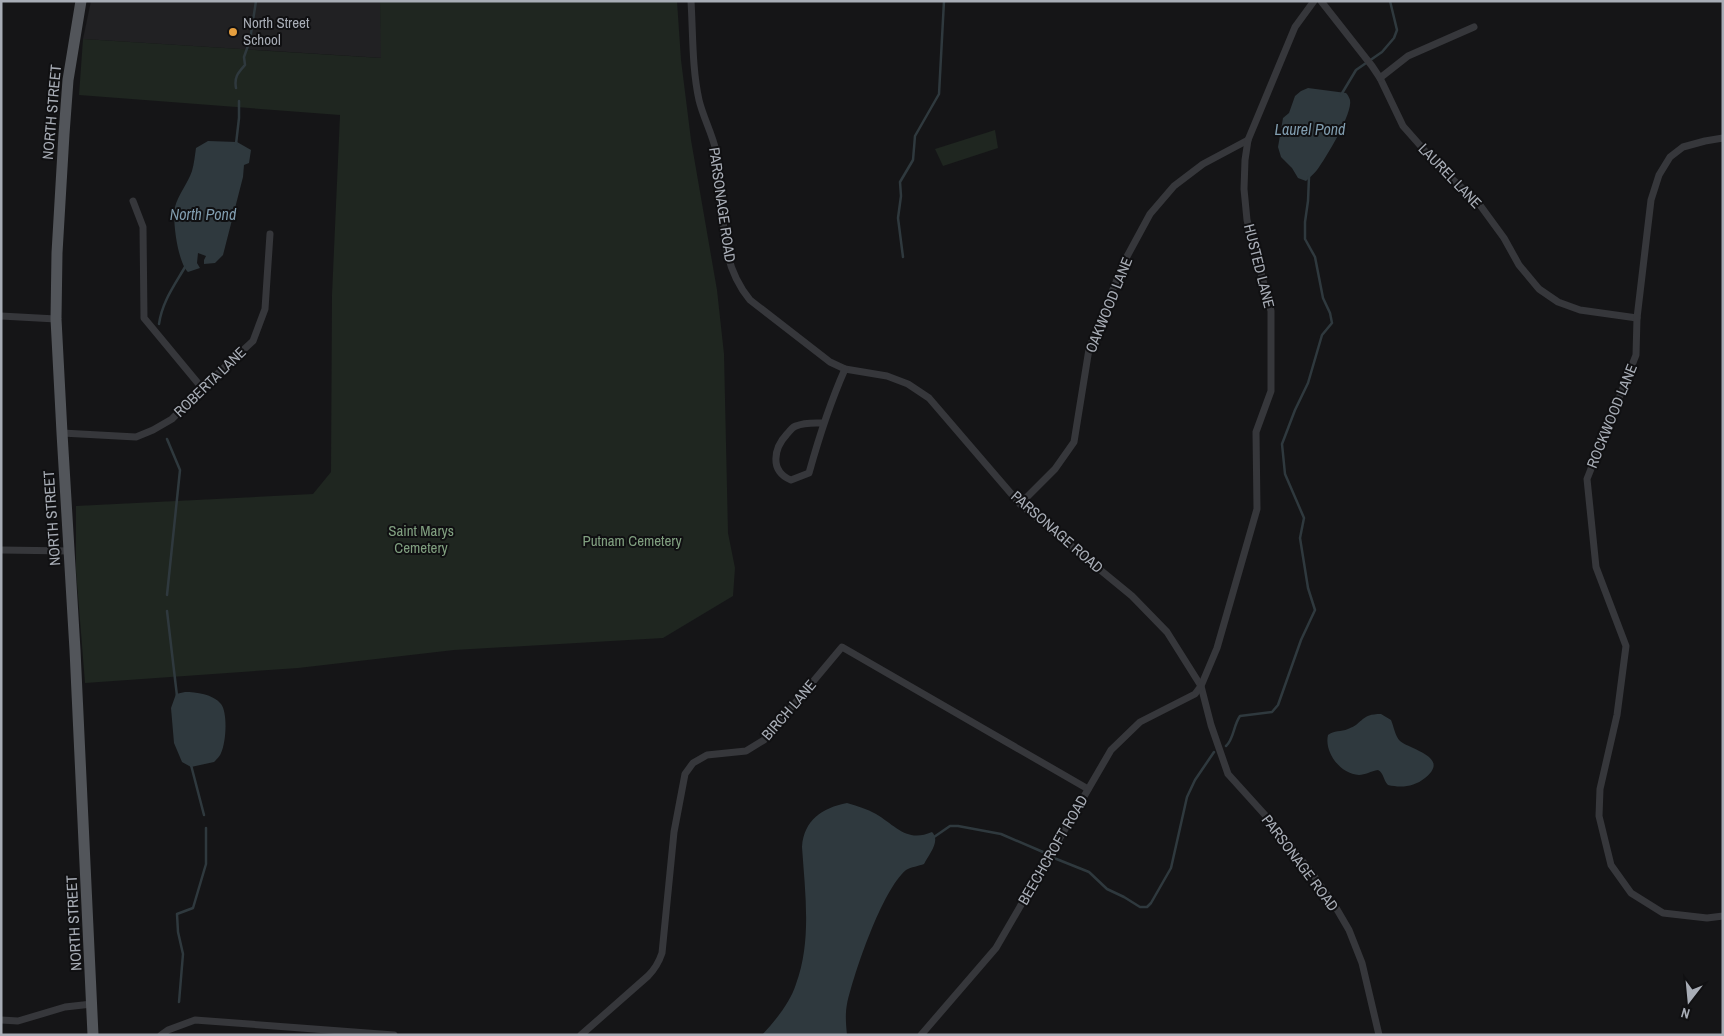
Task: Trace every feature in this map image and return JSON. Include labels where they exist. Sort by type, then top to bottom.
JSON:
[{"type":"main road","name":"NORTH STREET","points":[[81,1],[68,80],[57,253],[56,319],[70,551],[94,1035]]},
{"type":"street","name":"PARSONAGE ROAD","points":[[691,1],[694,74],[700,102],[716,151],[726,249],[734,276],[740,288],[750,300],[830,362],[845,369],[887,376],[908,384],[929,398],[1020,504],[1132,596],[1168,632],[1201,686],[1210,725],[1228,774],[1274,825],[1308,869],[1335,906],[1348,930],[1362,963],[1379,1035]]},
{"type":"street","name":"HUSTED LANE","points":[[1201,686],[1216,648],[1257,509],[1256,432],[1271,391],[1271,311],[1247,220],[1244,189],[1248,140],[1294,27],[1314,1]]},
{"type":"street","name":"LAUREL LANE","points":[[1321,1],[1380,78],[1403,126],[1441,169],[1477,202],[1504,238],[1519,265],[1539,289],[1558,302],[1590,313],[1637,318]]},
{"type":"street","points":[[1380,78],[1416,52],[1474,27]]},
{"type":"street","name":"ROCKWOOD LANE","points":[[1723,138],[1683,147],[1670,157],[1659,175],[1651,200],[1637,318],[1636,355],[1587,479],[1596,567],[1626,646],[1617,715],[1600,789],[1598,816],[1610,865],[1631,893],[1663,913],[1707,918],[1723,916]]},
{"type":"street","name":"OAKWOOD LANE","points":[[1020,504],[1055,469],[1074,442],[1089,349],[1124,262],[1150,214],[1174,186],[1203,164],[1248,140]]},
{"type":"street","points":[[133,201],[143,227],[144,318],[202,388]]},
{"type":"street","name":"ROBERTA LANE","points":[[62,433],[136,437],[172,419],[202,388],[253,341],[265,310],[270,234]]},
{"type":"street","points":[[1,316],[56,319]]},
{"type":"street","points":[[824,423],[807,422],[794,426],[783,438],[776,455],[777,467],[783,477],[791,480],[809,473],[833,396],[845,369]]},
{"type":"street","points":[[1,550],[70,551]]},
{"type":"street","name":"BIRCH LANE","points":[[581,1035],[648,976],[655,969],[659,961],[662,953],[674,832],[685,774],[693,763],[707,755],[746,751],[764,740],[842,647],[1088,789]]},
{"type":"street","name":"BEECHCROFT ROAD","points":[[921,1035],[996,948],[1112,750],[1140,722],[1195,694],[1201,686]]},
{"type":"street","points":[[1,1020],[18,1021],[65,1007],[92,1004]]},
{"type":"street","points":[[161,1035],[168,1030],[195,1020],[394,1035]]},
{"type":"shaded area","name":"North Street School","points":[[91,1],[380,1],[382,58],[83,39]]},
{"type":"green space","points":[[380,1],[677,1],[681,60],[691,140],[717,290],[724,354],[728,533],[735,568],[733,596],[663,638],[454,650],[298,668],[85,683],[76,570],[76,506],[313,494],[331,472],[332,295],[340,115],[79,95],[83,39],[381,58]]},
{"type":"green space","points":[[995,130],[998,148],[943,166],[935,149]]},
{"type":"water","name":"Laurel Pond","points":[[1308,88],[1346,93],[1350,100],[1350,106],[1338,135],[1326,156],[1317,170],[1306,181],[1298,178],[1292,168],[1281,157],[1278,147],[1283,118],[1289,113],[1295,96]]},
{"type":"water","name":"North Pond","points":[[208,141],[237,142],[251,150],[249,163],[244,165],[243,177],[223,255],[215,263],[204,264],[206,256],[198,253],[197,263],[200,268],[188,272],[181,260],[174,213],[178,198],[192,171],[196,148]]},
{"type":"water","points":[[185,692],[199,693],[214,698],[223,708],[226,728],[223,748],[214,762],[191,767],[182,762],[174,743],[171,708],[176,694]]},
{"type":"water","points":[[1381,714],[1391,720],[1400,741],[1431,759],[1434,765],[1432,771],[1421,781],[1407,786],[1388,785],[1378,770],[1361,775],[1352,774],[1340,766],[1331,755],[1327,742],[1328,735],[1353,727],[1366,717]]},
{"type":"water","points":[[847,803],[873,812],[902,832],[916,836],[932,832],[935,843],[924,864],[906,870],[897,880],[879,913],[862,953],[847,1004],[847,1035],[762,1035],[786,1005],[801,968],[806,934],[806,899],[802,847],[806,829],[822,812]]},
{"type":"waterway","points":[[236,88],[237,75],[245,65],[244,57],[250,40],[256,1]]},
{"type":"waterway","points":[[903,257],[898,218],[901,196],[900,182],[913,160],[915,136],[939,94],[944,1]]},
{"type":"waterway","points":[[1341,95],[1356,70],[1382,52],[1394,38],[1397,30],[1390,1]]},
{"type":"waterway","points":[[236,144],[239,101]]},
{"type":"waterway","points":[[1226,746],[1231,740],[1240,716],[1272,712],[1278,705],[1301,640],[1315,610],[1308,588],[1300,538],[1304,518],[1285,474],[1282,444],[1308,383],[1322,335],[1332,323],[1330,313],[1323,298],[1315,257],[1305,239],[1309,177]]},
{"type":"waterway","points":[[159,324],[166,301],[185,267]]},
{"type":"waterway","points":[[167,439],[180,470],[167,595]]},
{"type":"waterway","points":[[167,611],[177,696]]},
{"type":"waterway","points":[[1054,858],[1089,872],[1107,889],[1140,907],[1147,907],[1171,868],[1187,797],[1195,780],[1214,752]]},
{"type":"waterway","points":[[191,765],[204,815]]},
{"type":"waterway","points":[[934,837],[950,826],[958,826],[1001,834],[1043,852]]},
{"type":"waterway","points":[[179,1002],[183,954],[178,932],[177,914],[193,908],[206,864],[206,828]]},
{"type":"place","name":"North Street School","points":[[233,32]]},
{"type":"park label","name":"Saint Marys Cemetery","points":[[421,540]]},
{"type":"park label","name":"Putnam Cemetery","points":[[632,541]]}]
